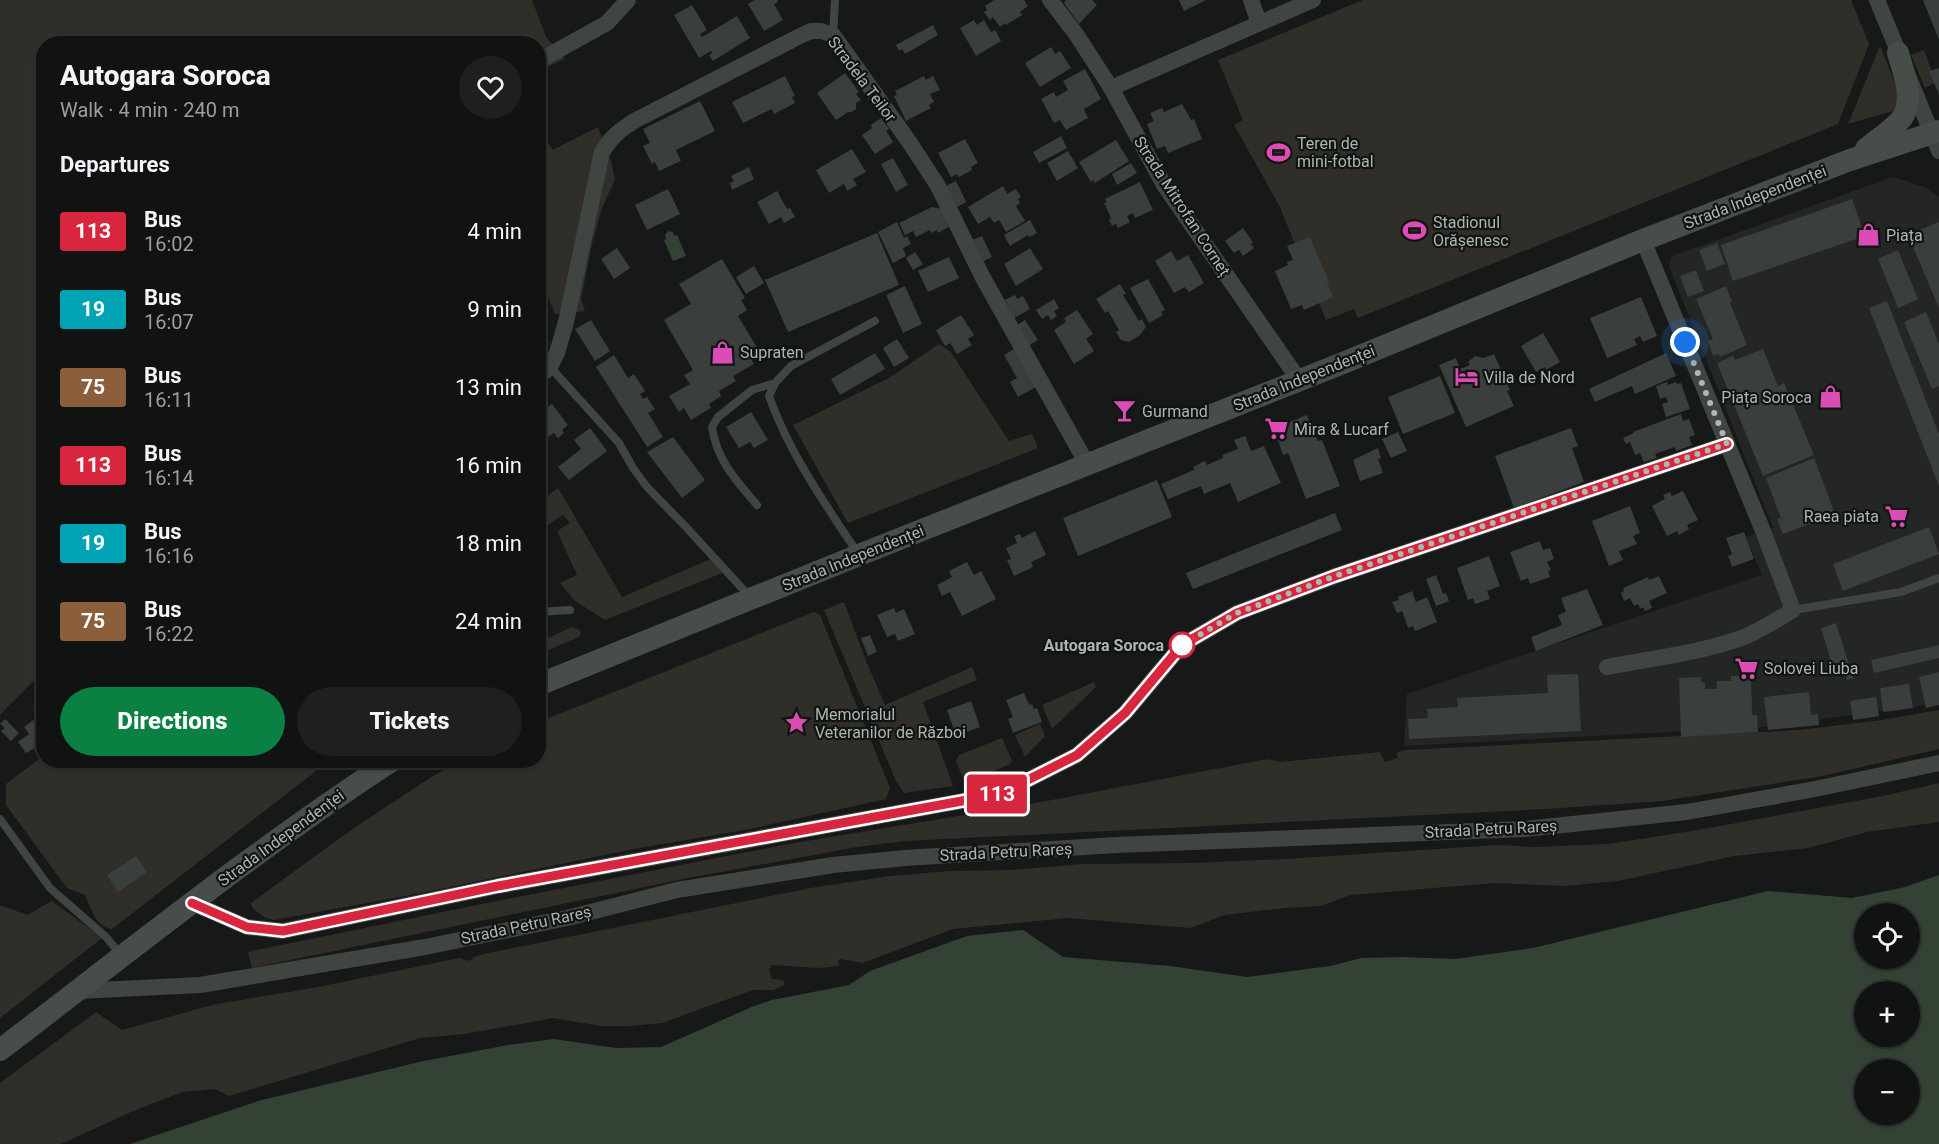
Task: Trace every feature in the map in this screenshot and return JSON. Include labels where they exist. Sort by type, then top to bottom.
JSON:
[{"type":"main road","points":[[1856,158],[1904,115],[1907,93],[1898,53]]},
{"type":"main road","name":"Strada Independenței","points":[[546,682],[1643,240],[1856,158],[1936,138]]},
{"type":"main road","name":"Strada Independenței","points":[[0,1050],[192,903],[329,802],[381,768]]},
{"type":"street","points":[[546,57],[608,23],[628,0]]},
{"type":"street","name":"Strada Mitrofan Corneț","points":[[1050,0],[1076,34],[1111,88],[1164,185],[1299,380]]},
{"type":"street","points":[[1251,0],[1259,23]]},
{"type":"street","points":[[1111,88],[1313,0]]},
{"type":"street","points":[[1877,0],[1936,138]]},
{"type":"street","name":"Stradela Teilor","points":[[546,369],[557,353],[566,322],[602,152],[611,138],[619,130],[636,120],[800,36],[811,31],[821,31],[832,35],[938,186],[982,276],[1088,464]]},
{"type":"street","points":[[1607,667],[1702,649],[1744,637],[1793,610],[1761,526],[1643,240]]},
{"type":"street","points":[[192,903],[247,927],[283,931],[498,886],[1000,794],[1077,755],[1125,713],[1182,645],[1237,613],[1335,576],[1727,444]]},
{"type":"street","name":"Strada Petru Rareș","points":[[78,990],[158,988],[211,983],[425,947],[567,918],[677,890],[833,865],[905,858],[1116,845],[1524,829],[1687,812],[1815,789],[1939,763]]},
{"type":"lane","points":[[832,35],[835,0]]},
{"type":"lane","points":[[859,555],[780,425],[769,396],[775,382],[791,366],[875,321]]},
{"type":"lane","points":[[546,374],[619,443],[646,488],[752,598]]},
{"type":"lane","points":[[757,505],[730,473],[715,445],[712,427],[718,417],[752,390],[775,382]]},
{"type":"lane","points":[[1793,610],[1901,592],[1939,578]]},
{"type":"lane","points":[[546,612],[570,610]]},
{"type":"lane","points":[[0,819],[50,888],[106,937],[123,956]]},
{"type":"shaded area","points":[[0,0],[532,0],[546,36],[36,36],[36,678],[0,715]]},
{"type":"shaded area","name":"Stadionul Orășenesc","points":[[1363,0],[1851,0],[1869,44],[1838,124],[1358,318],[1354,309],[1326,320],[1279,205],[1234,125],[1243,120],[1218,60]]},
{"type":"shaded area","points":[[546,37],[565,59],[546,68]]},
{"type":"shaded area","points":[[1880,46],[1900,96],[1896,110],[1848,124]]},
{"type":"shaded area","points":[[1924,50],[1936,83],[1925,88],[1911,55]]},
{"type":"shaded area","points":[[598,127],[611,161],[615,180],[602,208],[592,244],[581,299],[585,311],[555,314],[546,292],[546,140],[553,150]]},
{"type":"shaded area","name":"Piața Soroca","points":[[1893,177],[1925,187],[1939,197],[1939,703],[1762,727],[1404,746],[1407,694],[1762,575],[1746,537],[1773,528],[1669,266],[1672,256]]},
{"type":"shaded area","points":[[668,231],[673,232],[674,236],[677,235],[686,256],[673,261],[664,240]]},
{"type":"shaded area","points":[[939,344],[950,351],[1009,441],[1032,434],[1038,448],[848,523],[793,425],[889,378]]},
{"type":"shaded area","points":[[558,488],[622,597],[713,558],[722,573],[605,620],[575,601],[560,583],[577,575],[557,531],[570,523],[563,515],[546,526],[546,497]]},
{"type":"shaded area","points":[[844,602],[885,705],[972,667],[977,680],[923,702],[953,786],[904,793],[896,781],[824,610]]},
{"type":"shaded area","points":[[814,612],[820,615],[890,788],[886,799],[750,829],[634,849],[416,894],[274,920],[266,918],[253,909],[251,904],[255,900],[351,830],[448,768],[546,768],[546,719]]},
{"type":"shaded area","points":[[572,627],[579,629],[581,634],[579,637],[546,651],[546,639]]},
{"type":"shaded area","points":[[1094,682],[1096,687],[1052,729],[1042,705]]},
{"type":"shaded area","points":[[1939,710],[1939,749],[1823,776],[1662,801],[1545,809],[905,841],[857,847],[693,877],[252,968],[248,952],[794,843],[1020,806],[1268,759],[1280,762],[1380,752],[1385,762],[1398,758],[1396,753],[1406,750],[1799,730],[1882,720]]},
{"type":"shaded area","points":[[1040,724],[1045,736],[1025,757],[1015,735]]},
{"type":"shaded area","points":[[1002,738],[1012,761],[1010,764],[966,782],[956,761],[959,755]]},
{"type":"shaded area","points":[[36,761],[36,768],[320,768],[112,929],[98,921],[85,895],[67,888],[6,805],[6,784]]},
{"type":"shaded area","points":[[1939,783],[1939,822],[1867,832],[1808,848],[1734,856],[1618,881],[1563,886],[1494,883],[1350,895],[1321,906],[1224,915],[1191,928],[1068,918],[953,929],[862,963],[842,959],[838,960],[839,966],[820,968],[772,965],[769,970],[772,979],[783,980],[785,985],[773,990],[753,990],[662,1023],[601,1026],[554,1018],[464,1034],[420,1038],[229,1096],[215,1089],[182,1092],[61,1144],[0,1144],[0,1083],[96,1012],[122,1030],[212,1005],[318,987],[459,958],[470,961],[483,954],[811,888],[890,876],[1082,864],[1285,859],[1499,845],[1534,847],[1608,844],[1883,796]]},
{"type":"shaded area","points":[[1939,875],[1939,1144],[130,1144],[258,1101],[419,1062],[508,1045],[554,1039],[616,1048],[661,1047],[754,1006],[772,1000],[849,985],[870,971],[967,936],[1023,930],[1063,957],[1170,966],[1247,977],[1330,966],[1362,958],[1455,959],[1533,948],[1768,891],[1852,898],[1905,887]]},
{"type":"shaded area","points":[[52,901],[102,938],[0,1018],[0,905],[27,915]]},
{"type":"building","points":[[755,0],[777,0],[778,2],[774,4],[783,20],[764,31],[748,4]]},
{"type":"building","points":[[994,0],[1024,0],[1028,6],[1020,12],[1022,15],[1000,27],[993,17],[990,20],[984,12],[987,10],[985,6]]},
{"type":"building","points":[[1066,0],[1092,0],[1097,5],[1079,24],[1064,3]]},
{"type":"building","points":[[1179,0],[1206,0],[1184,11]]},
{"type":"building","points":[[1923,0],[1939,0],[1939,40]]},
{"type":"building","points":[[692,5],[707,30],[700,34],[702,37],[737,16],[750,38],[713,61],[709,55],[711,51],[699,58],[674,15]]},
{"type":"building","points":[[974,20],[977,25],[984,20],[991,32],[995,30],[1001,41],[976,56],[960,28]]},
{"type":"building","points":[[933,25],[938,35],[905,54],[902,49],[899,51],[896,45]]},
{"type":"building","points":[[1051,47],[1055,54],[1060,51],[1071,68],[1040,87],[1025,63]]},
{"type":"building","points":[[1939,68],[1939,95],[1929,71]]},
{"type":"building","points":[[1085,69],[1101,99],[1084,109],[1088,118],[1066,130],[1060,120],[1054,123],[1041,99],[1054,92],[1056,97],[1068,90],[1063,81]]},
{"type":"building","points":[[845,73],[859,92],[856,94],[861,100],[856,103],[856,109],[836,120],[817,93]]},
{"type":"building","points":[[785,76],[795,96],[792,97],[795,103],[774,114],[772,109],[743,123],[732,102]]},
{"type":"building","points":[[924,76],[926,80],[933,76],[940,90],[930,94],[934,102],[929,105],[931,108],[906,121],[894,96],[897,95],[895,91]]},
{"type":"building","points":[[700,101],[715,131],[676,150],[681,161],[659,171],[655,162],[652,164],[643,146],[650,143],[643,129]]},
{"type":"building","points":[[1182,104],[1191,120],[1194,119],[1202,139],[1168,153],[1165,146],[1157,149],[1147,124],[1154,121],[1150,113],[1162,108],[1164,112]]},
{"type":"building","points":[[881,118],[889,129],[886,131],[893,142],[875,154],[862,135]]},
{"type":"building","points":[[1061,136],[1067,148],[1039,163],[1033,152]]},
{"type":"building","points":[[965,139],[978,163],[971,167],[972,170],[959,177],[957,174],[951,177],[938,153]]},
{"type":"building","points":[[1116,140],[1129,161],[1095,183],[1093,180],[1091,182],[1079,162]]},
{"type":"building","points":[[852,149],[866,172],[853,179],[857,185],[847,191],[844,184],[829,193],[816,170]]},
{"type":"building","points":[[1068,151],[1078,168],[1057,181],[1047,163]]},
{"type":"building","points":[[893,158],[908,185],[896,192],[881,164]]},
{"type":"building","points":[[1131,163],[1137,173],[1117,185],[1112,174]]},
{"type":"building","points":[[749,167],[754,179],[732,190],[730,183],[734,181],[731,176]]},
{"type":"building","points":[[956,181],[966,202],[957,207],[946,186]]},
{"type":"building","points":[[1140,182],[1153,210],[1135,218],[1133,213],[1127,216],[1130,222],[1118,228],[1116,224],[1112,226],[1104,203],[1107,202],[1105,199]]},
{"type":"building","points":[[1003,186],[1007,194],[1016,189],[1021,197],[1018,199],[1020,203],[1016,206],[1025,221],[1006,232],[999,220],[994,223],[990,217],[978,224],[968,207]]},
{"type":"building","points":[[668,189],[680,214],[647,230],[635,205]]},
{"type":"building","points":[[777,191],[787,209],[790,208],[795,217],[784,223],[781,217],[769,224],[757,202]]},
{"type":"building","points":[[1852,199],[1865,236],[1733,281],[1721,245]]},
{"type":"building","points":[[932,207],[942,209],[950,226],[938,233],[937,230],[931,233],[930,230],[916,237],[913,231],[905,235],[899,223]]},
{"type":"building","points":[[1030,220],[1037,233],[1029,237],[1028,235],[1010,246],[1004,235]]},
{"type":"building","points":[[897,222],[904,238],[907,236],[911,244],[903,248],[906,256],[893,263],[878,232]]},
{"type":"building","points":[[1939,222],[1939,308],[1908,235]]},
{"type":"building","points":[[1243,228],[1253,242],[1251,244],[1254,248],[1243,256],[1239,250],[1234,253],[1225,241]]},
{"type":"building","points":[[877,233],[899,285],[788,332],[765,280]]},
{"type":"building","points":[[982,236],[992,257],[980,263],[970,241]]},
{"type":"building","points":[[1310,237],[1333,297],[1304,310],[1302,305],[1291,309],[1275,271],[1293,260],[1287,246]]},
{"type":"building","points":[[1717,243],[1725,264],[1707,271],[1699,250]]},
{"type":"building","points":[[617,248],[630,268],[614,279],[601,259]]},
{"type":"building","points":[[1030,248],[1043,269],[1016,286],[1004,264]]},
{"type":"building","points":[[1898,250],[1918,299],[1898,308],[1878,259]]},
{"type":"building","points":[[1171,251],[1177,261],[1188,255],[1204,283],[1189,292],[1185,287],[1174,293],[1155,261]]},
{"type":"building","points":[[915,252],[923,264],[913,270],[906,258]]},
{"type":"building","points":[[949,257],[959,278],[928,292],[918,271]]},
{"type":"building","points":[[722,259],[745,298],[741,300],[747,310],[738,316],[761,354],[752,360],[754,364],[733,376],[736,381],[719,391],[721,396],[709,404],[711,408],[691,420],[684,408],[679,412],[669,396],[690,384],[684,375],[693,370],[664,320],[691,304],[679,284]]},
{"type":"building","points":[[754,266],[764,283],[746,294],[736,277]]},
{"type":"building","points":[[1696,270],[1704,291],[1688,297],[1680,276]]},
{"type":"building","points":[[1148,279],[1165,310],[1161,312],[1163,315],[1149,323],[1130,288]]},
{"type":"building","points":[[1120,284],[1126,294],[1123,295],[1139,321],[1142,319],[1146,327],[1140,335],[1129,342],[1121,340],[1116,332],[1119,330],[1108,311],[1105,313],[1096,299]]},
{"type":"building","points":[[905,286],[922,324],[903,333],[886,295]]},
{"type":"building","points":[[1726,286],[1732,302],[1730,303],[1747,345],[1720,357],[1719,354],[1713,356],[1708,341],[1713,339],[1696,299]]},
{"type":"building","points":[[1015,295],[1017,299],[1023,296],[1030,309],[1014,318],[1005,300]]},
{"type":"building","points":[[1641,297],[1657,336],[1643,342],[1640,336],[1634,339],[1637,345],[1607,358],[1590,318]]},
{"type":"building","points":[[1054,299],[1059,308],[1054,311],[1057,316],[1051,320],[1048,315],[1042,319],[1036,310]]},
{"type":"building","points":[[1887,301],[1939,434],[1939,486],[1869,308]]},
{"type":"building","points":[[1077,310],[1093,334],[1086,339],[1094,351],[1074,364],[1054,330],[1066,322],[1064,318]]},
{"type":"building","points":[[1926,312],[1939,344],[1939,386],[1932,389],[1904,322]]},
{"type":"building","points":[[961,315],[974,335],[968,339],[972,345],[957,354],[950,343],[945,346],[936,330]]},
{"type":"building","points":[[591,320],[610,351],[595,361],[575,329]]},
{"type":"building","points":[[1025,320],[1038,340],[1028,346],[1015,326]]},
{"type":"building","points":[[1543,333],[1560,362],[1546,370],[1545,367],[1536,372],[1521,346]]},
{"type":"building","points":[[897,339],[909,358],[894,367],[883,348]]},
{"type":"building","points":[[1014,349],[1036,387],[1018,397],[1010,382],[1017,378],[1004,355]]},
{"type":"building","points":[[1763,349],[1778,386],[1784,383],[1814,455],[1763,476],[1717,363],[1733,356],[1735,360]]},
{"type":"building","points":[[875,353],[885,369],[840,395],[831,379]]},
{"type":"building","points":[[1666,353],[1676,376],[1635,394],[1632,386],[1595,402],[1589,389]]},
{"type":"building","points":[[1494,354],[1510,390],[1507,391],[1514,406],[1466,427],[1439,365],[1456,358],[1460,369],[1470,365],[1468,362],[1475,356],[1484,358]]},
{"type":"building","points":[[614,355],[628,378],[634,374],[645,391],[640,394],[643,399],[647,397],[655,409],[648,413],[663,437],[647,447],[596,367]]},
{"type":"building","points":[[1440,376],[1455,413],[1403,434],[1388,397]]},
{"type":"building","points":[[1667,382],[1668,385],[1681,383],[1690,409],[1666,417],[1662,404],[1668,402],[1666,397],[1660,399],[1656,386]]},
{"type":"building","points":[[552,404],[568,425],[558,438],[554,433],[546,438],[546,408]]},
{"type":"building","points":[[751,412],[768,440],[754,448],[750,442],[739,448],[726,427]]},
{"type":"building","points":[[1681,414],[1683,421],[1689,419],[1695,435],[1689,437],[1692,445],[1676,451],[1675,447],[1655,454],[1657,458],[1644,462],[1640,453],[1635,455],[1630,442],[1626,444],[1623,438],[1633,432]]},
{"type":"building","points":[[1307,415],[1318,441],[1322,440],[1340,486],[1306,499],[1288,453],[1283,455],[1274,428]]},
{"type":"building","points":[[590,428],[607,451],[569,480],[558,467],[581,449],[574,440]]},
{"type":"building","points":[[1571,428],[1578,446],[1572,448],[1584,482],[1514,508],[1495,456]]},
{"type":"building","points":[[1398,432],[1407,451],[1391,458],[1382,439]]},
{"type":"building","points":[[1245,436],[1251,451],[1264,446],[1281,483],[1238,502],[1230,483],[1204,494],[1201,486],[1168,499],[1161,484],[1194,470],[1193,467],[1205,461],[1207,465],[1223,458],[1222,455],[1238,449],[1234,440]]},
{"type":"building","points":[[673,437],[705,480],[682,498],[647,452]]},
{"type":"building","points":[[1378,448],[1381,458],[1378,459],[1383,473],[1360,481],[1353,460]]},
{"type":"building","points":[[1814,458],[1835,514],[1783,534],[1777,519],[1781,518],[1766,478]]},
{"type":"building","points":[[1157,480],[1172,517],[1078,556],[1063,518]]},
{"type":"building","points":[[1683,491],[1698,520],[1687,525],[1689,529],[1679,535],[1677,531],[1667,536],[1652,506],[1665,499],[1663,495],[1670,492],[1672,496]]},
{"type":"building","points":[[1630,506],[1640,533],[1633,536],[1637,544],[1619,551],[1623,560],[1609,566],[1592,521]]},
{"type":"building","points":[[1335,513],[1342,530],[1193,589],[1186,573]]},
{"type":"building","points":[[1929,527],[1939,554],[1843,591],[1833,564]]},
{"type":"building","points":[[1035,531],[1046,555],[1031,562],[1033,567],[1014,576],[1007,560],[1011,559],[1006,548],[1017,543],[1014,536],[1020,534],[1022,538]]},
{"type":"building","points":[[1744,532],[1754,559],[1732,567],[1728,556],[1732,554],[1726,538]]},
{"type":"building","points":[[1540,541],[1543,550],[1550,548],[1554,559],[1547,562],[1551,570],[1548,571],[1550,577],[1530,584],[1528,578],[1521,581],[1510,552]]},
{"type":"building","points":[[1489,556],[1500,586],[1487,591],[1490,599],[1475,604],[1473,598],[1468,600],[1457,568]]},
{"type":"building","points":[[967,562],[974,575],[981,571],[996,599],[962,616],[950,592],[942,596],[937,585],[952,577],[949,571]]},
{"type":"building","points":[[1436,575],[1443,594],[1446,593],[1449,601],[1436,606],[1426,579]]},
{"type":"building","points":[[1659,576],[1667,593],[1649,601],[1652,608],[1645,611],[1643,607],[1640,609],[1638,604],[1634,606],[1630,598],[1624,601],[1621,593],[1624,591],[1623,588],[1648,577],[1649,580]]},
{"type":"building","points":[[1587,589],[1603,625],[1536,651],[1531,637],[1562,625],[1558,615],[1566,612],[1561,598]]},
{"type":"building","points":[[1412,591],[1416,602],[1427,597],[1437,622],[1415,631],[1413,626],[1408,628],[1402,611],[1397,613],[1392,602]]},
{"type":"building","points":[[894,608],[896,613],[904,609],[915,634],[898,641],[895,634],[887,637],[877,615]]},
{"type":"building","points":[[1836,623],[1853,678],[1847,680],[1842,666],[1833,668],[1821,628]]},
{"type":"building","points":[[870,635],[877,652],[868,656],[861,638]]},
{"type":"building","points":[[1939,645],[1939,658],[1874,673],[1871,660]]},
{"type":"building","points":[[1939,672],[1939,705],[1926,708],[1919,677]]},
{"type":"building","points":[[1578,674],[1581,731],[1409,739],[1408,719],[1428,718],[1427,709],[1458,707],[1457,698],[1548,693],[1547,675]]},
{"type":"building","points":[[1731,676],[1751,676],[1752,715],[1757,715],[1758,732],[1681,737],[1679,678],[1701,677],[1701,682],[1705,682],[1705,689],[1717,689],[1717,681],[1731,681]]},
{"type":"building","points":[[1909,684],[1913,708],[1883,712],[1880,688]]},
{"type":"building","points":[[1809,692],[1811,715],[1818,714],[1819,725],[1768,730],[1764,697]]},
{"type":"building","points":[[1024,693],[1029,705],[1032,704],[1034,709],[1037,708],[1042,722],[1013,733],[1008,719],[1013,717],[1006,700]]},
{"type":"building","points":[[1876,697],[1879,716],[1853,720],[1850,701]]},
{"type":"building","points":[[971,701],[980,727],[956,736],[947,710]]},
{"type":"building","points":[[36,718],[36,747],[26,753],[18,742],[29,734],[24,727]]},
{"type":"building","points":[[5,719],[19,733],[11,741],[1,731],[5,728],[0,724]]},
{"type":"building","points":[[136,856],[147,872],[118,892],[107,875]]},
{"type":"bus line","name":"113","points":[[192,903],[247,927],[283,931],[498,886],[1000,794],[1077,755],[1125,713],[1182,645],[1237,613],[1335,576],[1727,444]]},
{"type":"place","name":"Teren de mini-fotbal","points":[[1279,152]]},
{"type":"place","name":"Stadionul Orășenesc","points":[[1415,231]]},
{"type":"place","name":"Piața","points":[[1868,235]]},
{"type":"place","name":"Supraten","points":[[722,352]]},
{"type":"place","name":"Villa de Nord","points":[[1466,377]]},
{"type":"place","name":"Piața Soroca","points":[[1830,397]]},
{"type":"place","name":"Gurmand","points":[[1124,411]]},
{"type":"place","name":"Mira & Lucarf","points":[[1276,429]]},
{"type":"place","name":"Raea piata","points":[[1897,516]]},
{"type":"place","name":"Autogara Soroca","points":[[1182,645]]},
{"type":"place","name":"Solovei Liuba","points":[[1746,668]]},
{"type":"place","name":"Memorialul Veteranilor de Război","points":[[797,723]]},
{"type":"route","points":[[1182,645],[1237,613],[1335,576],[1727,444],[1685,342]]}]
